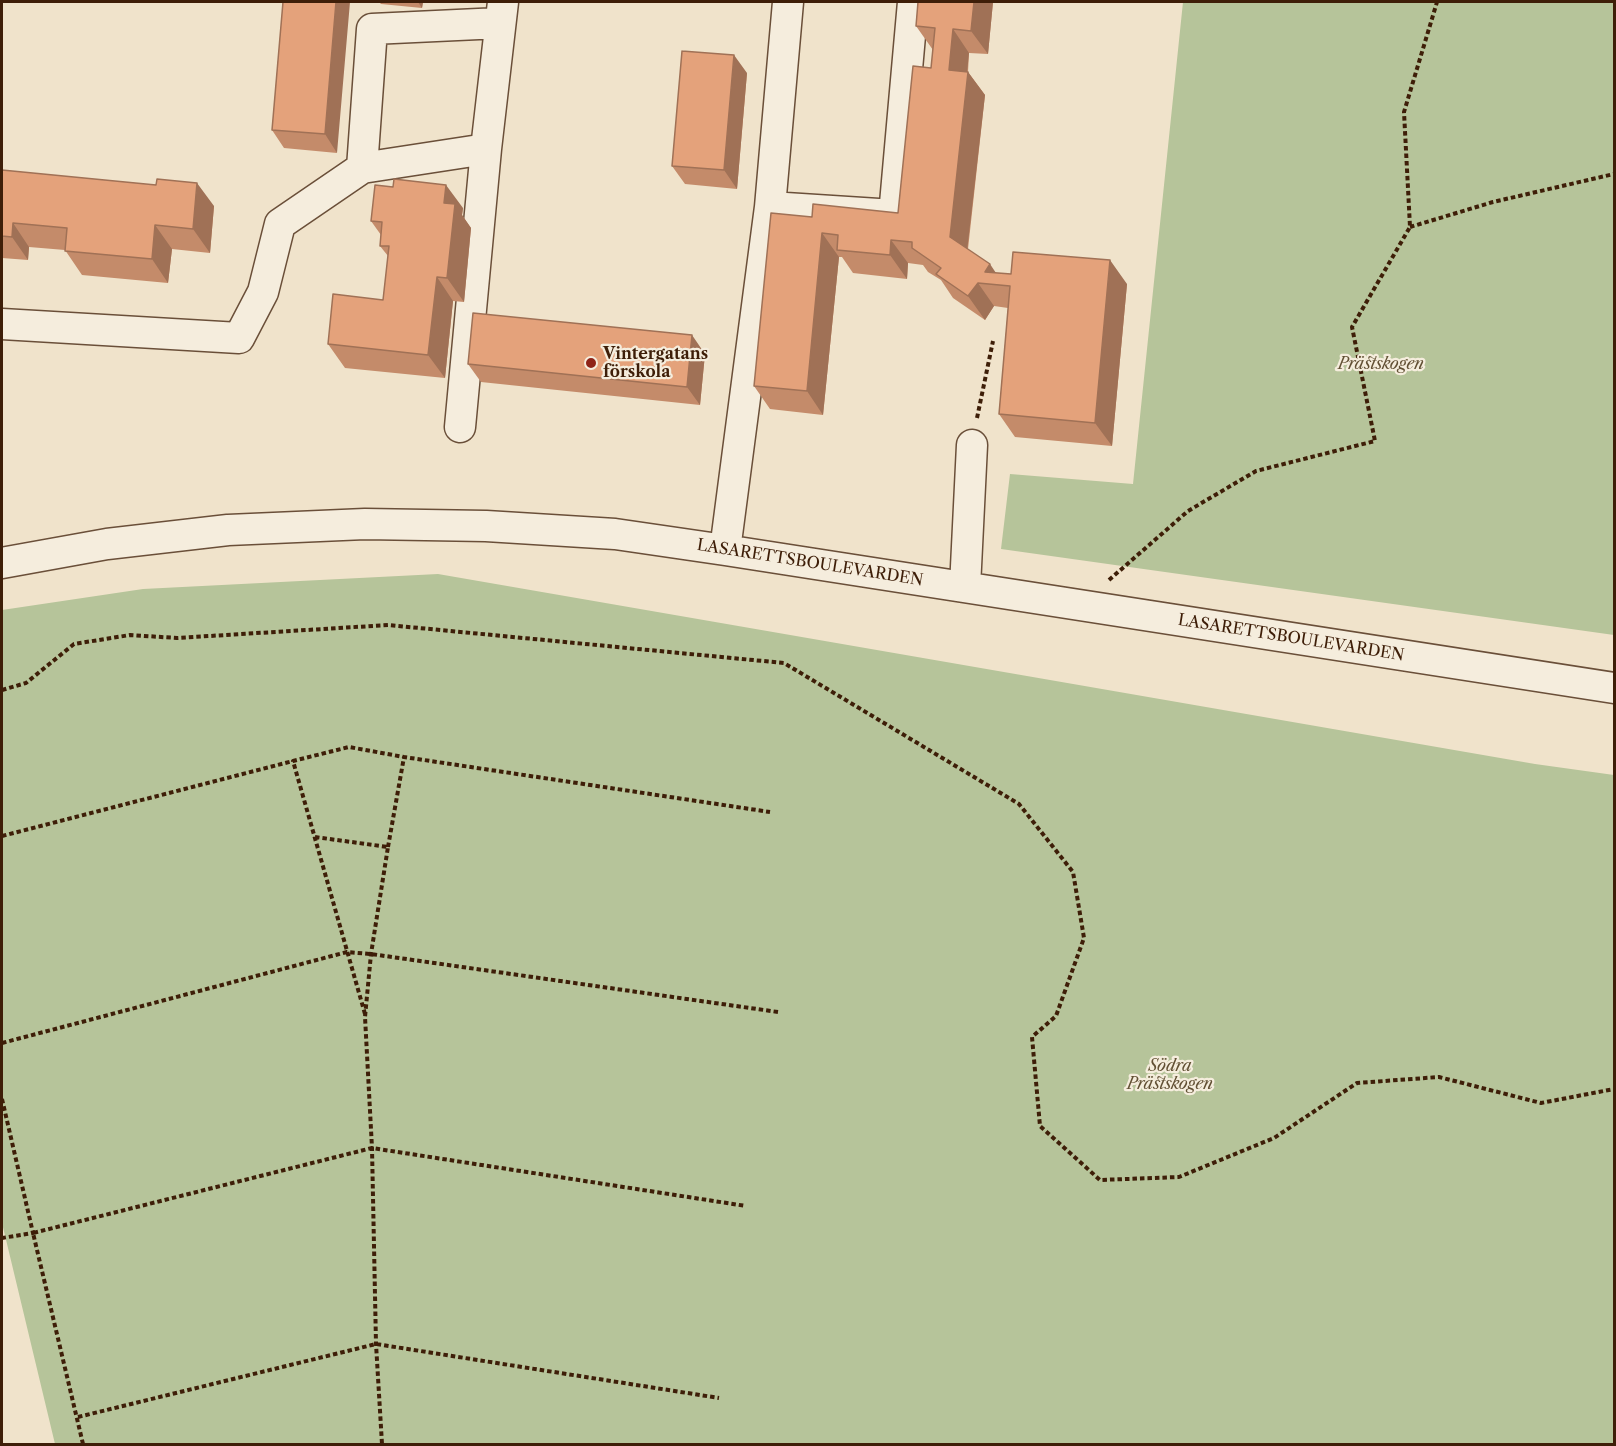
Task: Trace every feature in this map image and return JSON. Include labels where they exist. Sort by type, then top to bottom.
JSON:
[{"type":"street","points":[[725,550],[770,207],[788,2]]},
{"type":"street","points":[[770,207],[894,215],[913,2]]},
{"type":"street","points":[[362,168],[372,29],[502,12],[486,149],[460,426]]},
{"type":"street","points":[[2,324],[239,338],[262,292],[280,224],[362,168],[486,149]]},
{"type":"street","points":[[965,587],[972,445]]},
{"type":"street","name":"LASARETTSBOULEVARDEN","points":[[2,563],[107,544],[228,531],[365,524],[486,526],[615,534],[1614,688]]},
{"type":"path","points":[[1104,585],[1188,511],[1256,471],[1375,441],[1352,327],[1410,227],[1404,112],[1437,2]]},
{"type":"path","points":[[1410,227],[1493,202],[1614,174]]},
{"type":"path","points":[[972,445],[993,341]]},
{"type":"path","points":[[2,690],[26,683],[74,644],[130,635],[177,638],[388,625],[784,663],[1019,804],[1073,872],[1084,938],[1056,1016],[1032,1036],[1040,1126],[1100,1180],[1179,1177],[1274,1138],[1357,1083],[1439,1077],[1541,1103],[1614,1089]]},
{"type":"path","points":[[2,836],[349,747],[770,812]]},
{"type":"path","points":[[382,1444],[376,1344],[372,1148],[365,1017],[371,954],[404,757]]},
{"type":"path","points":[[293,761],[365,1017]]},
{"type":"path","points":[[315,837],[388,847]]},
{"type":"path","points":[[2,1043],[347,952],[778,1012]]},
{"type":"path","points":[[2,1099],[83,1444]]},
{"type":"path","points":[[2,1238],[33,1233],[372,1148],[746,1206]]},
{"type":"path","points":[[78,1418],[376,1344],[718,1398]]},
{"type":"green space","name":"Prästskogen","points":[[1183,2],[1614,2],[1614,635],[1001,549],[1010,474],[1133,484]]},
{"type":"green space","name":"Södra Prästskogen","points":[[438,574],[1535,764],[1614,775],[1614,1444],[55,1444],[2,1223],[2,610],[143,589]]},
{"type":"building","points":[[283,2],[336,2],[325,134],[272,130]]},
{"type":"building","points":[[918,2],[974,2],[971,31],[953,29],[949,70],[968,72],[950,237],[990,264],[985,272],[1011,274],[1013,252],[1110,260],[1095,423],[999,414],[1010,286],[978,283],[968,296],[936,274],[941,268],[912,248],[912,242],[891,240],[890,255],[837,250],[838,235],[822,233],[807,391],[754,386],[771,213],[812,217],[813,204],[898,213],[913,66],[931,68],[935,28],[916,26]]},
{"type":"building","points":[[682,51],[734,55],[724,170],[672,166]]},
{"type":"building","points":[[2,170],[156,185],[157,179],[197,183],[193,229],[155,225],[152,259],[65,251],[67,228],[13,223],[12,237],[2,236]]},
{"type":"building","points":[[394,179],[446,185],[444,203],[455,204],[447,278],[437,277],[428,355],[328,344],[333,294],[383,300],[389,246],[380,246],[382,222],[371,221],[375,185],[393,187]]},
{"type":"building","points":[[473,313],[692,335],[687,387],[468,364]]},
{"type":"place","name":"Vintergatans förskola","points":[[591,363]]}]
